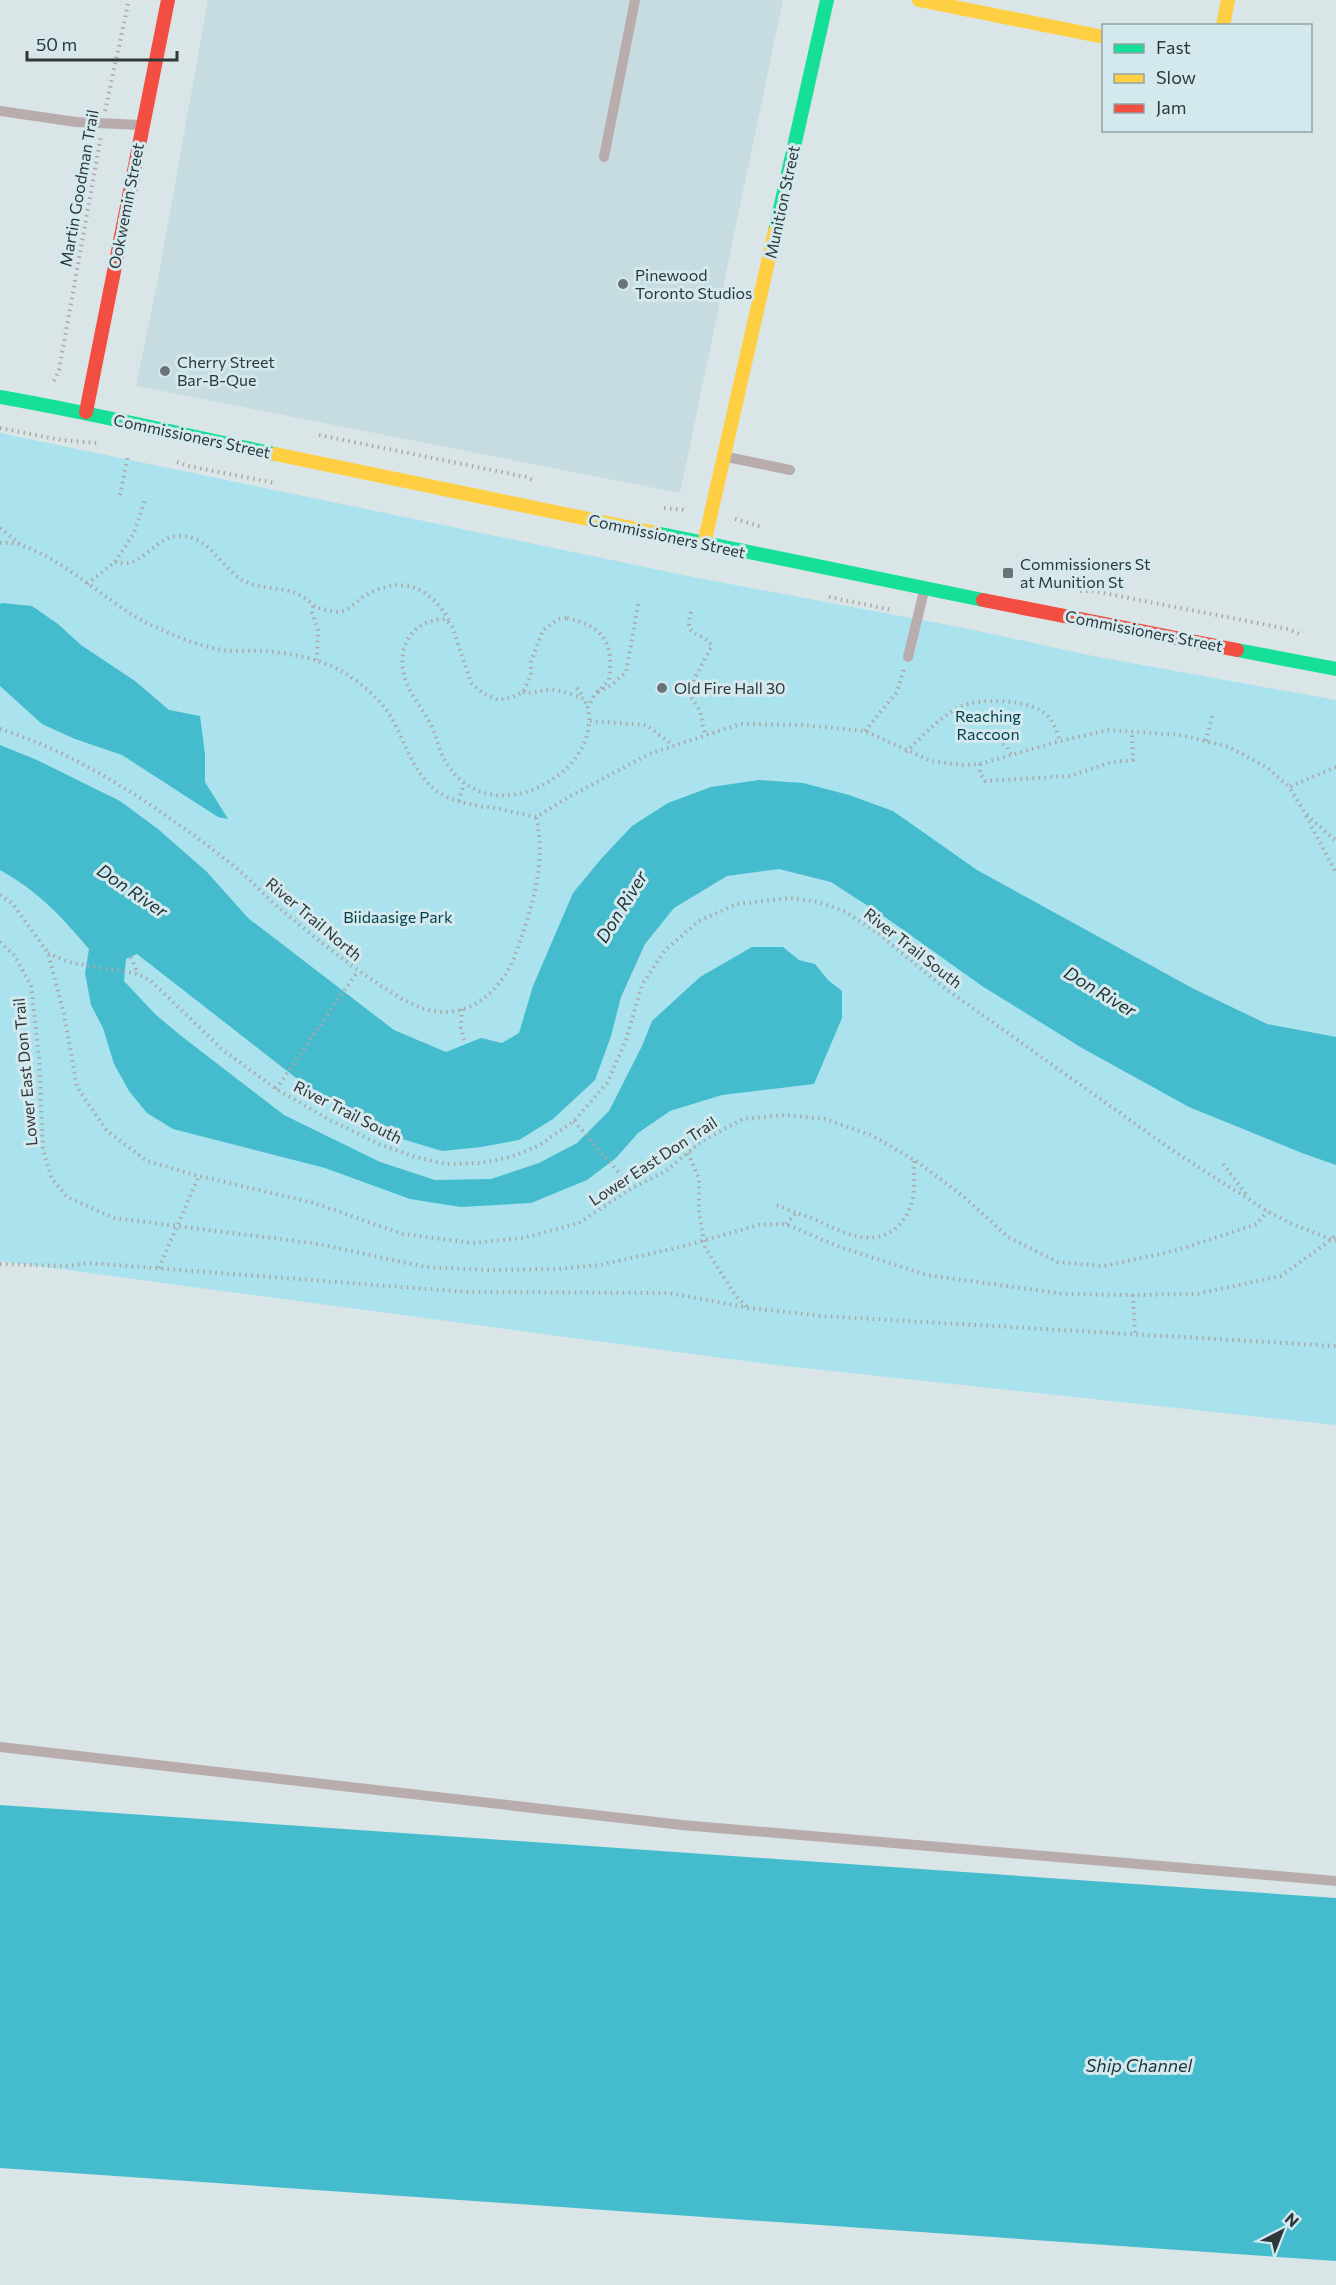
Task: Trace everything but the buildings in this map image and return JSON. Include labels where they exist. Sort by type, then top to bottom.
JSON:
[{"type":"street","name":"Ookwemin Street","points":[[86,412],[168,0]]},
{"type":"street","name":"Munition Street","points":[[704,544],[827,0]]},
{"type":"street","points":[[919,0],[1102,37]]},
{"type":"street","points":[[1223,24],[1228,0]]},
{"type":"street","name":"Commissioners Street","points":[[0,397],[86,412],[134,425],[704,544],[1336,669]]},
{"type":"lane","points":[[604,157],[635,0]]},
{"type":"lane","points":[[0,111],[102,124],[142,125]]},
{"type":"lane","points":[[724,457],[790,470]]},
{"type":"lane","points":[[908,657],[924,588]]},
{"type":"lane","points":[[0,1748],[681,1825],[1336,1881]]},
{"type":"path","name":"Martin Goodman Trail","points":[[54,381],[59,370],[63,349],[109,86],[129,0]]},
{"type":"path","points":[[120,495],[128,455]]},
{"type":"path","points":[[87,584],[115,562],[134,532],[145,500]]},
{"type":"path","points":[[0,528],[21,545],[54,560],[142,620],[180,638],[223,650],[264,651],[317,660],[346,674],[366,689],[390,715],[415,765],[427,783],[446,797],[459,801],[536,817],[605,776],[649,754],[740,724],[802,725],[865,731],[906,752],[931,761],[962,765],[980,764],[1108,730],[1132,731],[1180,735],[1229,747],[1268,768],[1289,787],[1336,873]]},
{"type":"path","points":[[115,562],[129,563],[169,537],[190,537],[211,548],[228,570],[244,582],[260,587],[279,588],[302,596],[314,606],[340,612],[380,588],[400,585],[414,586],[440,604],[452,626],[471,683],[483,694],[499,700],[513,698],[523,692],[531,675],[531,661],[543,630],[558,619],[567,618],[592,628],[605,640],[610,650],[609,680],[595,694],[588,707]]},
{"type":"path","points":[[0,543],[21,545]]},
{"type":"path","points":[[595,694],[612,685],[626,672],[639,600]]},
{"type":"path","points":[[314,606],[312,612],[318,630],[317,660]]},
{"type":"path","points":[[691,612],[687,624],[692,633],[709,641],[712,646],[694,679],[691,697],[700,711],[705,735]]},
{"type":"path","points":[[452,626],[445,619],[418,626],[409,636],[402,662],[407,683],[431,725],[443,757],[457,777],[479,793],[504,797],[530,790],[559,774],[578,756],[588,734],[590,721],[588,707],[578,688]]},
{"type":"path","points":[[865,731],[897,692],[908,657]]},
{"type":"path","points":[[523,692],[532,694],[550,689],[584,699]]},
{"type":"path","points":[[906,752],[938,721],[961,706],[992,701],[1026,704],[1042,711],[1055,724],[1060,741]]},
{"type":"path","points":[[1206,741],[1214,713]]},
{"type":"path","points":[[590,721],[646,725],[673,746]]},
{"type":"path","name":"River Trail North","points":[[0,729],[23,736],[113,781],[171,819],[231,864],[278,906],[358,971],[407,1003],[434,1011],[451,1012],[462,1009],[490,995],[512,964],[528,919],[541,855],[536,817]]},
{"type":"path","points":[[980,764],[980,773],[985,781],[1071,776],[1112,762],[1133,760],[1132,731]]},
{"type":"path","points":[[998,740],[1007,747],[1011,755]]},
{"type":"path","points":[[1289,787],[1336,767]]},
{"type":"path","points":[[459,801],[464,783]]},
{"type":"path","points":[[1305,813],[1336,841]]},
{"type":"path","name":"Lower East Don Trail","points":[[0,895],[13,903],[48,953],[64,1014],[77,1087],[107,1131],[147,1161],[199,1176],[314,1203],[404,1234],[472,1243],[522,1238],[579,1223],[632,1188],[666,1171],[702,1141],[743,1119],[785,1115],[825,1119],[873,1136],[914,1160],[963,1196],[1008,1237],[1058,1262],[1104,1266],[1178,1250],[1257,1224],[1267,1211]]},
{"type":"path","name":"River Trail South","points":[[48,953],[68,962],[138,974],[151,981],[223,1050],[276,1089],[328,1119],[379,1144],[412,1156],[446,1164],[481,1162],[510,1157],[538,1146],[575,1123],[607,1083],[627,1040],[642,985],[665,950],[699,921],[737,904],[790,898],[818,902],[844,911],[879,934],[943,987],[1176,1152],[1267,1211]]},
{"type":"path","name":"Lower East Don Trail","points":[[0,942],[15,956],[30,986],[39,1057],[43,1150],[52,1179],[68,1197],[114,1218],[319,1244],[425,1268],[556,1269],[600,1265],[680,1247],[759,1225],[786,1224],[837,1246],[927,1275],[1064,1294],[1197,1294],[1281,1276],[1334,1240],[1336,1236]]},
{"type":"path","points":[[131,957],[138,974]]},
{"type":"path","points":[[276,1089],[358,971]]},
{"type":"path","points":[[462,1009],[461,1028],[465,1044]]},
{"type":"path","points":[[575,1123],[632,1188]]},
{"type":"path","points":[[688,1153],[699,1179],[699,1213],[705,1246],[735,1295],[748,1308]]},
{"type":"path","points":[[777,1205],[850,1235],[868,1238],[888,1233],[901,1224],[911,1206],[914,1160]]},
{"type":"path","points":[[1223,1164],[1248,1197]]},
{"type":"path","points":[[159,1268],[199,1176]]},
{"type":"path","points":[[1267,1211],[1292,1224],[1334,1240]]},
{"type":"path","points":[[786,1224],[795,1213]]},
{"type":"path","points":[[0,1264],[66,1266],[89,1263],[467,1292],[669,1293],[748,1308],[822,1316],[1336,1346]]},
{"type":"path","points":[[1133,1295],[1136,1333]]},
{"type":"shaded area","points":[[208,0],[783,0],[680,493],[136,386],[158,279]]},
{"type":"green space","name":"Biidaasige Park","points":[[0,433],[693,577],[969,629],[1093,656],[1336,700],[1336,1425],[767,1364],[0,1261]]},
{"type":"water","points":[[0,604],[32,606],[58,624],[81,645],[135,681],[169,710],[200,716],[205,754],[205,782],[228,819],[218,817],[122,755],[75,739],[42,724],[0,686]]},
{"type":"water","name":"Don River","points":[[0,745],[37,760],[120,801],[158,829],[207,872],[248,918],[394,1030],[446,1052],[481,1038],[502,1043],[519,1033],[533,986],[573,893],[632,826],[668,803],[711,787],[759,780],[803,783],[849,795],[893,811],[977,870],[1194,989],[1267,1024],[1336,1037],[1336,1165],[1189,1107],[1082,1048],[982,986],[885,917],[831,882],[779,869],[727,876],[674,908],[645,944],[621,997],[611,1036],[595,1080],[553,1119],[519,1140],[481,1147],[442,1151],[402,1139],[309,1088],[137,954],[126,959],[124,981],[156,1015],[284,1115],[380,1162],[435,1180],[491,1179],[539,1163],[577,1143],[609,1111],[652,1021],[700,977],[752,947],[783,947],[799,960],[815,964],[828,980],[842,991],[842,1018],[814,1084],[722,1095],[670,1111],[638,1133],[616,1158],[587,1180],[531,1203],[461,1207],[410,1199],[325,1168],[173,1129],[147,1113],[129,1091],[114,1064],[103,1028],[91,1005],[85,973],[89,949],[48,905],[0,870]]},
{"type":"water","name":"Ship Channel","points":[[0,1805],[1336,1898],[1336,2261],[0,2168]]},
{"type":"traffic: fast","points":[[775,231],[827,0]]},
{"type":"traffic: fast","points":[[0,397],[275,454]]},
{"type":"traffic: fast","points":[[656,533],[983,600]]},
{"type":"traffic: fast","points":[[1237,650],[1336,669]]},
{"type":"traffic: slow","points":[[919,0],[1102,37]]},
{"type":"traffic: slow","points":[[1223,24],[1228,0]]},
{"type":"traffic: slow","points":[[704,544],[775,231]]},
{"type":"traffic: slow","points":[[275,454],[656,533]]},
{"type":"traffic: jam","points":[[86,412],[168,0]]},
{"type":"traffic: jam","points":[[983,600],[1237,650]]},
{"type":"place","name":"Pinewood Toronto Studios","points":[[623,284]]},
{"type":"place","name":"Cherry Street Bar-B-Que","points":[[165,371]]},
{"type":"place","name":"Commissioners St at Munition St","points":[[1008,573]]},
{"type":"place","name":"Old Fire Hall 30","points":[[662,688]]},
{"type":"park label","name":"Reaching Raccoon","points":[[988,725]]}]
